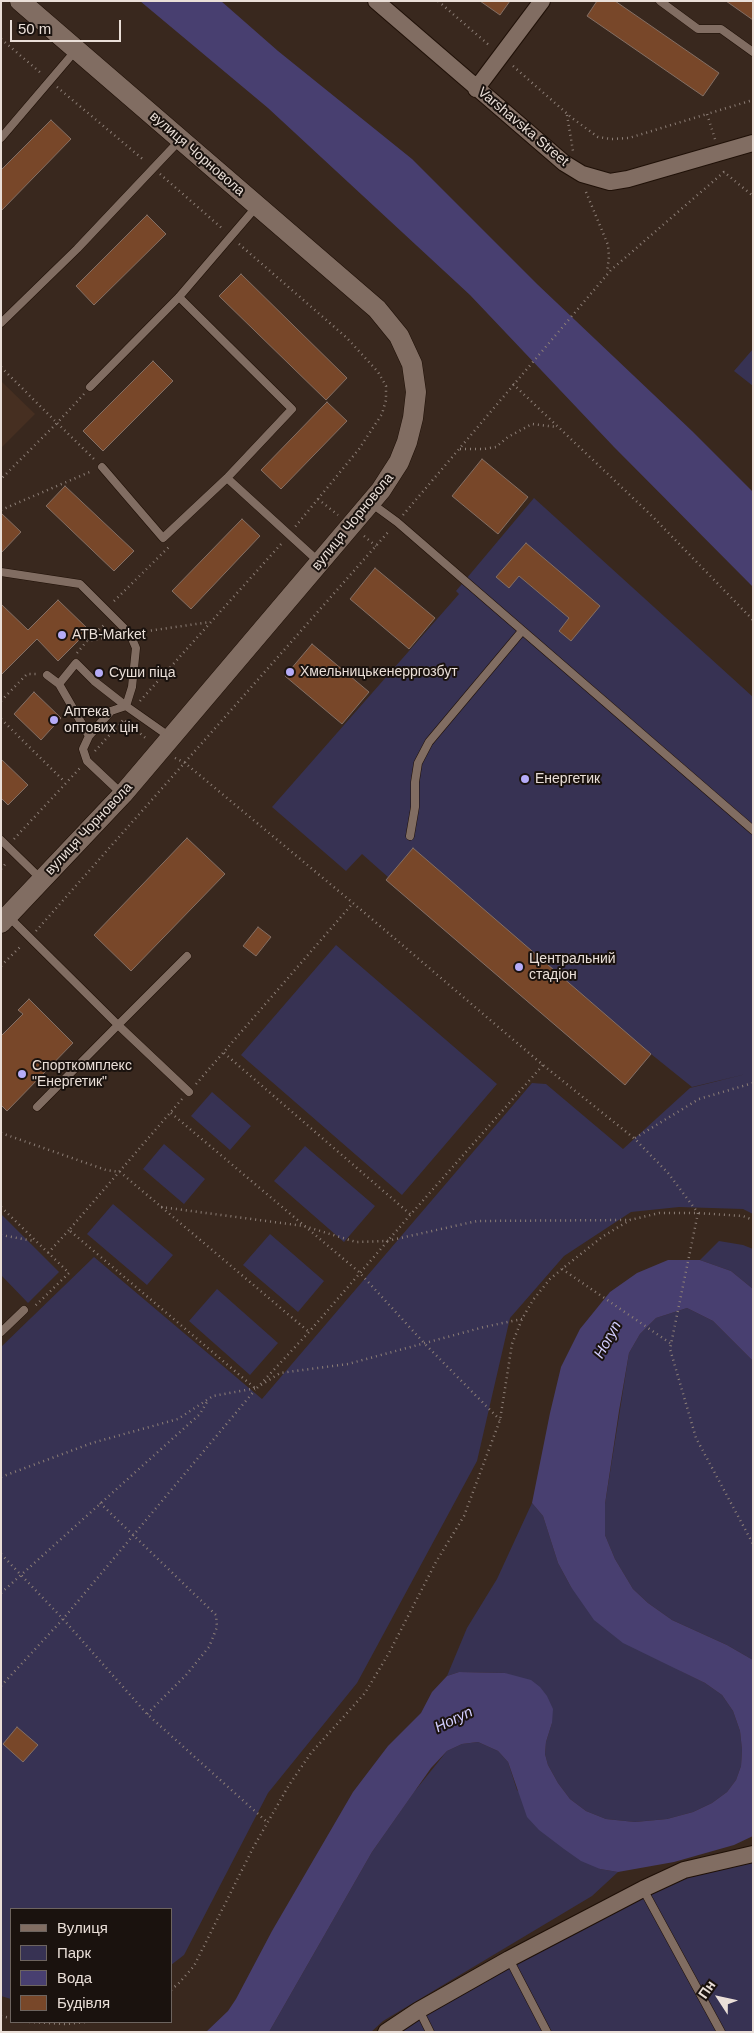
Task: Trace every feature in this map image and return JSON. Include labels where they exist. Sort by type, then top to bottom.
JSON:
[{"type":"street","name":"вулиця Чорновола","points":[[5,919],[123,794],[371,503],[399,462],[414,418],[416,392],[412,364],[399,336],[377,310],[20,1]]},
{"type":"street","name":"Varshavska Street","points":[[376,1],[476,89],[564,163],[580,173],[610,182],[628,179],[753,143]]},
{"type":"street","points":[[476,89],[542,1]]},
{"type":"street","points":[[386,2032],[418,2010],[509,1958],[643,1889],[684,1870],[753,1854]]},
{"type":"lane","points":[[660,1],[698,29],[721,29],[753,52]]},
{"type":"lane","points":[[1,138],[76,50]]},
{"type":"lane","points":[[1,323],[77,249],[154,169],[180,139]]},
{"type":"lane","points":[[90,387],[178,297],[257,206]]},
{"type":"lane","points":[[102,467],[163,538],[227,478],[292,409],[178,297]]},
{"type":"lane","points":[[227,478],[320,563]]},
{"type":"lane","points":[[371,503],[397,522],[753,830]]},
{"type":"lane","points":[[1,572],[80,584],[130,634],[136,648],[129,708]]},
{"type":"lane","points":[[410,836],[415,807],[414,782],[418,763],[429,742],[522,631]]},
{"type":"lane","points":[[59,684],[76,663],[94,681],[170,738]]},
{"type":"lane","points":[[47,675],[59,684],[89,736]]},
{"type":"lane","points":[[123,794],[87,761],[83,749],[89,736],[112,711],[129,708]]},
{"type":"lane","points":[[1,840],[43,880]]},
{"type":"lane","points":[[5,919],[30,937],[118,1025],[189,1092]]},
{"type":"lane","points":[[37,1107],[187,956]]},
{"type":"lane","points":[[1,1332],[24,1310]]},
{"type":"lane","points":[[643,1889],[721,2032]]},
{"type":"lane","points":[[509,1958],[547,2032]]},
{"type":"lane","points":[[418,2010],[430,2032]]},
{"type":"path","points":[[438,1],[567,113],[598,137],[611,140],[629,138],[753,100]]},
{"type":"path","points":[[1,39],[154,169],[347,338],[378,372],[386,386],[386,400],[382,414],[359,449],[288,535],[211,622],[129,708],[87,761],[65,782],[14,838],[14,854],[1,869]]},
{"type":"path","points":[[567,113],[573,153],[608,245],[607,274]]},
{"type":"path","points":[[707,114],[720,153]]},
{"type":"path","points":[[1,966],[30,937],[397,522],[607,274],[724,172],[753,196]]},
{"type":"path","points":[[1,368],[102,467],[1,510]]},
{"type":"path","points":[[514,384],[652,516],[753,620]]},
{"type":"path","points":[[1,479],[90,387]]},
{"type":"path","points":[[460,449],[496,447],[532,424],[558,427]]},
{"type":"path","points":[[106,609],[171,546],[163,538]]},
{"type":"path","points":[[74,656],[112,616]]},
{"type":"path","points":[[87,641],[211,622]]},
{"type":"path","points":[[1,701],[27,674],[47,675]]},
{"type":"path","points":[[1,719],[65,782]]},
{"type":"path","points":[[185,763],[354,903],[543,1066],[635,1139],[668,1172],[698,1213],[670,1349],[696,1438],[753,1544]]},
{"type":"path","points":[[48,1253],[224,1054],[354,903]]},
{"type":"path","points":[[224,1054],[411,1214]]},
{"type":"path","points":[[1,1686],[62,1619],[256,1389],[309,1332],[359,1272],[543,1066]]},
{"type":"path","points":[[635,1139],[699,1099],[753,1083]]},
{"type":"path","points":[[171,1113],[359,1272],[425,1344],[500,1420]]},
{"type":"path","points":[[1,1133],[106,1170],[120,1172],[309,1332]]},
{"type":"path","points":[[1,1207],[69,1273]]},
{"type":"path","points":[[160,1207],[304,1226],[356,1242],[388,1241],[477,1221],[630,1220],[659,1213],[742,1216],[753,1220]]},
{"type":"path","points":[[172,1989],[180,1983],[194,1966],[267,1822],[311,1753],[365,1693],[389,1653],[436,1562],[464,1516],[500,1420],[512,1344],[522,1319],[533,1300],[550,1279],[562,1269],[602,1237],[630,1220]]},
{"type":"path","points":[[69,1230],[256,1389]]},
{"type":"path","points":[[1,1235],[36,1241]]},
{"type":"path","points":[[562,1269],[670,1343]]},
{"type":"path","points":[[1,1477],[92,1443],[178,1419],[213,1396],[256,1389],[280,1372],[348,1364],[522,1319]]},
{"type":"path","points":[[1,1593],[200,1414],[209,1399]]},
{"type":"path","points":[[100,1504],[216,1615],[217,1626],[209,1647],[186,1675],[147,1714]]},
{"type":"path","points":[[1,1554],[147,1714],[267,1822]]},
{"type":"path","points":[[48,2023],[76,2023]]},
{"type":"shaded area","points":[[1,381],[35,414],[1,448]]},
{"type":"green space","points":[[753,349],[753,386],[734,371]]},
{"type":"green space","points":[[534,498],[753,697],[753,1214],[743,1209],[679,1207],[631,1212],[564,1256],[510,1318],[477,1461],[357,1683],[268,1793],[184,1955],[172,1964],[172,1908],[10,1908],[10,1999],[1,1996],[1,1347],[94,1257],[262,1399],[532,1083],[546,1084],[623,1149],[690,1088],[746,1074],[692,1087],[651,1054],[625,1085],[386,880],[388,877],[362,854],[346,871],[272,807],[459,594],[456,591]]},
{"type":"green space","points":[[336,945],[497,1084],[402,1195],[241,1055]]},
{"type":"green space","points":[[212,1092],[251,1126],[230,1150],[191,1116]]},
{"type":"green space","points":[[164,1144],[205,1179],[184,1204],[143,1169]]},
{"type":"green space","points":[[305,1146],[375,1206],[344,1242],[274,1181]]},
{"type":"green space","points":[[113,1204],[173,1255],[147,1285],[87,1234]]},
{"type":"green space","points":[[1,1214],[59,1272],[28,1303],[1,1275]]},
{"type":"green space","points":[[270,1234],[324,1281],[298,1312],[243,1265]]},
{"type":"green space","points":[[719,1241],[743,1245],[753,1249],[753,1289],[731,1271],[700,1260]]},
{"type":"green space","points":[[217,1289],[278,1343],[250,1375],[189,1321]]},
{"type":"green space","points":[[687,1308],[713,1321],[753,1361],[753,1660],[727,1645],[672,1620],[648,1603],[633,1589],[615,1559],[605,1535],[605,1504],[629,1353],[640,1334],[656,1318]]},
{"type":"green space","points":[[532,1503],[543,1516],[558,1563],[571,1587],[681,1671],[705,1683],[722,1695],[733,1711],[740,1731],[741,1766],[736,1780],[727,1792],[712,1803],[693,1812],[667,1819],[635,1822],[606,1819],[586,1811],[570,1799],[548,1765],[545,1754],[546,1742],[552,1723],[505,1673],[459,1672],[447,1676],[467,1628],[497,1579]]},
{"type":"green space","points":[[478,1742],[498,1751],[508,1762],[517,1790],[600,1869],[618,1872],[592,1896],[383,2021],[371,2032],[269,2032],[372,1852],[414,1792],[447,1751],[462,1744]]},
{"type":"green space","points":[[753,1862],[753,2032],[395,2032],[421,2014],[685,1875]]},
{"type":"water","points":[[140,1],[221,1],[278,51],[412,159],[537,284],[692,431],[753,492],[753,587],[614,447],[470,295],[268,108]]},
{"type":"water","name":"Horyn","points":[[668,1260],[700,1260],[731,1271],[753,1289],[753,1361],[713,1321],[687,1308],[656,1318],[640,1334],[629,1353],[605,1504],[605,1535],[615,1559],[633,1589],[648,1603],[672,1620],[727,1645],[753,1660],[753,1836],[734,1845],[674,1862],[618,1872],[600,1869],[581,1861],[564,1849],[539,1830],[527,1817],[508,1762],[498,1751],[478,1742],[462,1744],[447,1751],[431,1768],[372,1852],[269,2032],[206,2032],[228,2011],[236,1999],[272,1931],[353,1792],[388,1746],[421,1713],[432,1692],[447,1676],[459,1672],[505,1673],[531,1680],[540,1687],[553,1709],[552,1723],[546,1742],[545,1754],[548,1765],[570,1799],[586,1811],[606,1819],[635,1822],[667,1819],[693,1812],[712,1803],[727,1792],[736,1780],[741,1766],[740,1731],[733,1711],[722,1695],[705,1683],[623,1643],[594,1620],[571,1587],[558,1563],[543,1516],[532,1503],[561,1367],[580,1329],[610,1292],[637,1273]]},
{"type":"building","points":[[480,1],[510,1],[500,15]]},
{"type":"building","points":[[597,1],[615,1],[719,73],[703,96],[587,16]]},
{"type":"building","points":[[726,1],[753,1],[753,20]]},
{"type":"building","points":[[51,120],[71,139],[1,211],[1,170]]},
{"type":"building","points":[[147,215],[166,234],[94,305],[76,286]]},
{"type":"building","points":[[241,274],[347,378],[326,400],[219,296]]},
{"type":"building","points":[[153,361],[173,381],[103,451],[83,431]]},
{"type":"building","points":[[327,402],[347,421],[281,489],[261,470]]},
{"type":"building","points":[[482,459],[528,497],[498,534],[452,496]]},
{"type":"building","points":[[65,486],[134,551],[114,571],[46,506]]},
{"type":"building","points":[[1,513],[21,532],[1,553]]},
{"type":"building","points":[[242,519],[260,536],[191,609],[172,591]]},
{"type":"building","points":[[526,543],[600,606],[571,641],[559,631],[569,618],[519,576],[509,588],[496,577]]},
{"type":"building","points":[[375,568],[435,618],[409,649],[350,599]]},
{"type":"building","points":[[58,600],[89,630],[58,661],[37,639],[1,675],[1,604],[28,630]]},
{"type":"building","points":[[312,644],[369,692],[342,724],[285,676]]},
{"type":"building","points":[[34,692],[61,718],[41,740],[14,714]]},
{"type":"building","points":[[1,759],[28,785],[8,805],[1,798]]},
{"type":"building","points":[[187,838],[225,874],[131,971],[94,935]]},
{"type":"building","name":"Центральний стадіон","points":[[413,848],[651,1054],[625,1085],[386,880]]},
{"type":"building","points":[[258,927],[271,937],[256,956],[243,946]]},
{"type":"building","name":"Спорткомплекс \"Енергетик\"","points":[[29,999],[73,1043],[7,1111],[1,1105],[1,1036],[23,1014],[18,1010]]},
{"type":"building","points":[[17,1727],[38,1745],[23,1762],[3,1744]]},
{"type":"place","name":"ATB-Market","points":[[62,635]]},
{"type":"place","name":"Хмельницькенерргозбут","points":[[290,672]]},
{"type":"place","name":"Суши піца","points":[[99,673]]},
{"type":"place","name":"Аптека оптових цін","points":[[54,720]]},
{"type":"place","name":"Енергетик","points":[[525,779]]},
{"type":"place","name":"Центральний стадіон","points":[[519,967]]},
{"type":"place","name":"Спорткомплекс \"Енергетик\"","points":[[22,1074]]}]
